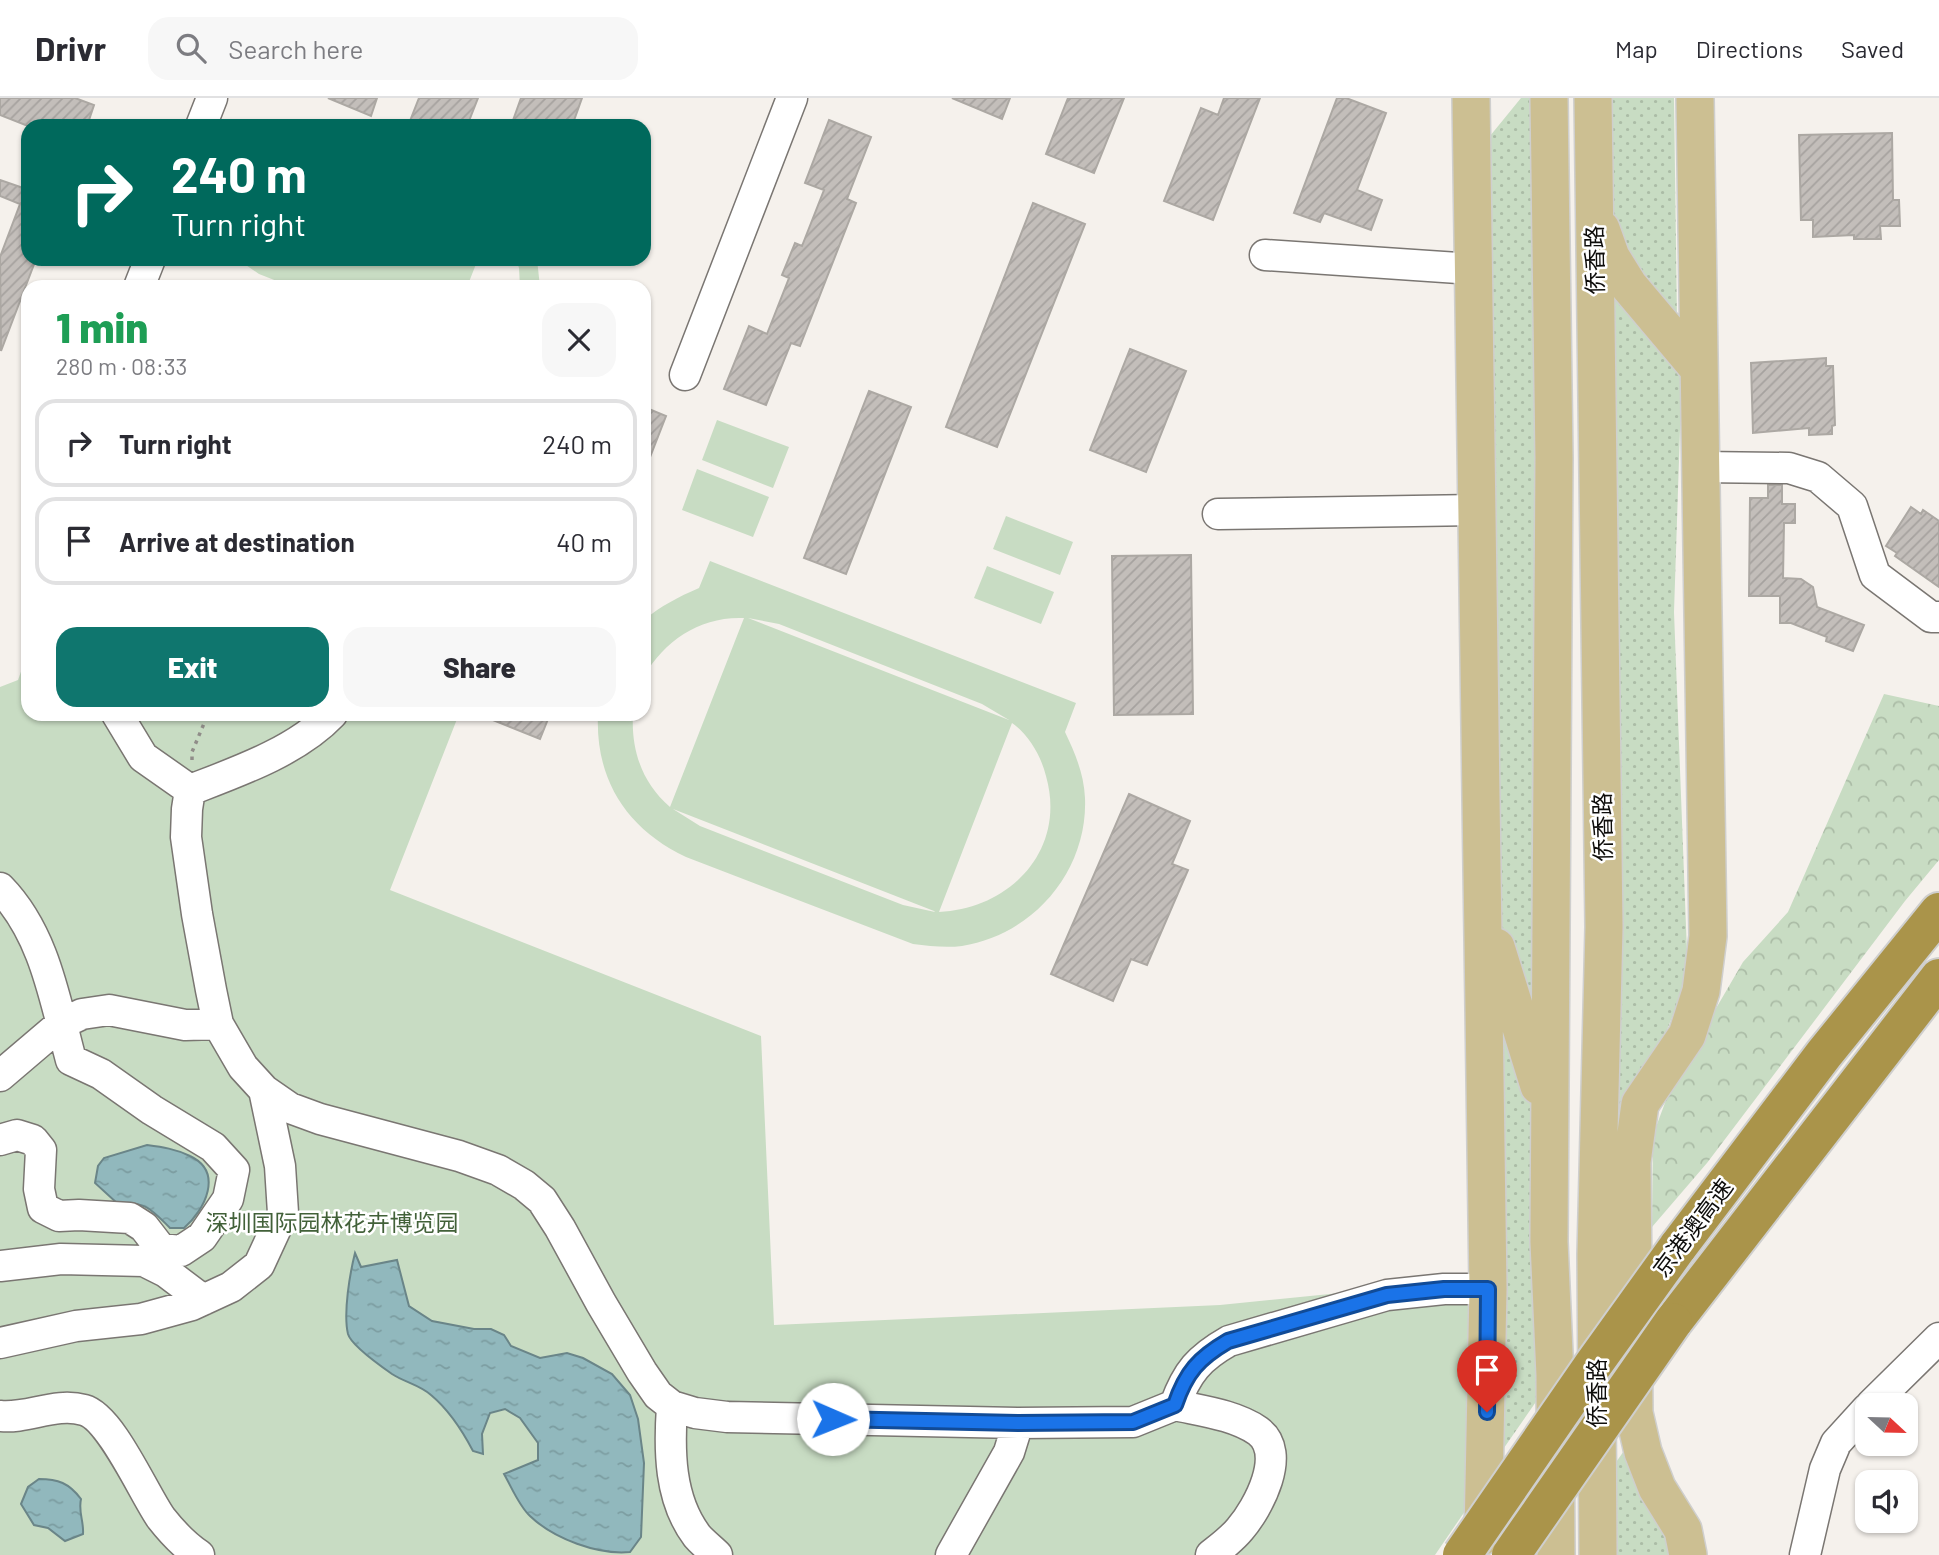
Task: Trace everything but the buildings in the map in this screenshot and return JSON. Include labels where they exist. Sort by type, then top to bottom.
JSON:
[{"type":"highway","name":"京港澳高速","points":[[1462,1555],[1677,1248],[1824,1054],[1939,912]]},
{"type":"highway","name":"京港澳高速","points":[[1511,1555],[1673,1322],[1939,978]]},
{"type":"main road","points":[[1471,98],[1488,1289],[1482,1555]]},
{"type":"main road","name":"侨香路","points":[[1549,98],[1554,458],[1549,1242],[1555,1375],[1556,1555]]},
{"type":"main road","name":"侨香路","points":[[1593,98],[1604,927],[1596,1255],[1598,1555]]},
{"type":"main road","points":[[1688,1555],[1683,1530],[1657,1488],[1643,1452],[1634,1413],[1631,1188],[1640,1104],[1687,1035],[1701,991],[1708,936],[1695,98]]},
{"type":"main road","points":[[1595,211],[1611,257],[1629,286],[1699,369]]},
{"type":"main road","points":[[1483,906],[1549,1120]]},
{"type":"street","points":[[204,119],[212,98]]},
{"type":"street","points":[[685,375],[792,98]]},
{"type":"street","points":[[1265,254],[1474,269]]},
{"type":"street","points":[[1701,467],[1789,468],[1818,477],[1852,506],[1875,575],[1931,617],[1939,617]]},
{"type":"street","points":[[1218,514],[1477,510]]},
{"type":"street","points":[[121,721],[143,757],[190,790]]},
{"type":"street","points":[[190,790],[257,765],[326,721]]},
{"type":"street","points":[[190,790],[186,837],[197,914],[218,1024],[243,1067],[264,1090],[290,1108],[320,1119],[459,1156],[498,1170],[524,1185],[542,1200],[642,1372],[658,1395],[672,1406],[695,1413],[727,1417],[1018,1423],[1133,1422],[1175,1405],[1241,1421],[1261,1433],[1270,1451],[1270,1473],[1259,1501],[1239,1530],[1211,1555]]},
{"type":"street","points":[[0,888],[34,936],[51,982],[71,1060],[101,1074],[152,1110],[213,1147],[234,1170],[228,1199],[202,1237],[181,1251],[160,1249],[144,1227],[130,1218],[59,1216],[43,1208],[39,1189],[41,1150],[33,1140],[17,1135],[0,1140]]},
{"type":"street","points":[[0,1076],[61,1024],[82,1014],[109,1010],[185,1025],[218,1024]]},
{"type":"street","points":[[0,1343],[76,1326],[141,1319],[192,1305],[231,1287],[259,1265],[283,1213],[280,1166],[264,1090]]},
{"type":"street","points":[[0,1266],[61,1259],[144,1261],[166,1272],[203,1300]]},
{"type":"street","points":[[1175,1405],[1181,1386],[1194,1367],[1208,1353],[1228,1341],[1387,1295],[1444,1289],[1488,1289]]},
{"type":"street","points":[[1883,1393],[1939,1338]]},
{"type":"street","points":[[672,1406],[672,1468],[680,1504],[698,1536],[717,1555]]},
{"type":"street","points":[[0,1416],[63,1407],[88,1411],[113,1435],[160,1516],[174,1534],[199,1555]]},
{"type":"street","points":[[1805,1555],[1825,1469],[1836,1443],[1855,1422]]},
{"type":"street","points":[[951,1555],[1009,1452],[1018,1423]]},
{"type":"path","points":[[190,790],[192,752],[205,721]]},
{"type":"green space","points":[[1521,98],[1532,98],[1539,1043],[1483,897],[1481,147]]},
{"type":"green space","points":[[1611,98],[1674,98],[1677,321],[1636,278],[1606,208]]},
{"type":"green space","points":[[247,266],[475,266],[470,280],[274,280]]},
{"type":"green space","points":[[518,266],[538,266],[539,280],[520,280]]},
{"type":"green space","points":[[1608,274],[1639,326],[1682,368],[1674,612],[1688,979],[1666,1032],[1623,1095],[1623,1282],[1615,1291]]},
{"type":"green space","points":[[717,420],[789,447],[773,488],[702,460]]},
{"type":"green space","points":[[697,469],[769,497],[753,537],[682,510]]},
{"type":"green space","points":[[1006,516],[1073,542],[1060,575],[993,549]]},
{"type":"green space","points":[[710,561],[1076,703],[1065,732],[1083,781],[1083,825],[1077,850],[1066,874],[1051,895],[1033,914],[988,939],[956,947],[913,944],[686,857],[665,846],[631,817],[619,800],[602,760],[598,721],[633,721],[636,753],[645,777],[670,807],[744,618],[728,618],[699,626],[674,641],[651,666],[651,615],[699,588]],"holes":[[[748,618],[779,624],[982,704],[1009,720]],[[1012,723],[1034,746],[1046,776],[1050,803],[1048,828],[1040,851],[1027,871],[1010,887],[989,900],[965,908],[939,912]],[[673,809],[934,911],[935,912],[903,905],[700,826]]]},
{"type":"green space","points":[[987,566],[1054,592],[1041,624],[974,598]]},
{"type":"green space","name":"深圳国际园林花卉博览园","points":[[21,672],[21,721],[456,721],[390,890],[761,1036],[774,1325],[1220,1305],[1480,1279],[1476,1495],[1435,1555],[0,1555],[0,687],[18,680]]},
{"type":"green space","points":[[1884,694],[1939,706],[1939,860],[1707,1163],[1652,1227],[1653,1135],[1672,1084],[1743,962],[1788,912]]},
{"type":"green space","points":[[1501,1000],[1537,1124],[1540,1396],[1490,1468]]},
{"type":"green space","points":[[1631,1441],[1678,1555],[1613,1555],[1614,1465]]},
{"type":"water","points":[[147,1145],[190,1156],[206,1171],[209,1181],[204,1202],[184,1228],[170,1228],[153,1211],[142,1205],[118,1204],[95,1183],[98,1166],[104,1158]]},
{"type":"water","points":[[355,1253],[361,1267],[397,1260],[409,1306],[432,1321],[474,1329],[491,1329],[504,1335],[511,1346],[540,1358],[567,1353],[583,1358],[612,1374],[630,1395],[638,1419],[644,1463],[641,1537],[630,1552],[604,1551],[577,1544],[551,1532],[526,1512],[504,1474],[538,1460],[538,1443],[520,1418],[505,1409],[490,1413],[482,1434],[483,1454],[473,1451],[455,1421],[438,1401],[422,1389],[392,1374],[367,1356],[350,1339],[346,1315]]},
{"type":"water","points":[[39,1479],[63,1483],[81,1499],[83,1534],[65,1541],[48,1528],[34,1525],[21,1504],[28,1487]]},
{"type":"route","points":[[833,1419],[1018,1423],[1133,1422],[1175,1405],[1181,1386],[1194,1367],[1208,1353],[1228,1341],[1387,1295],[1444,1289],[1488,1289],[1487,1412]]}]
